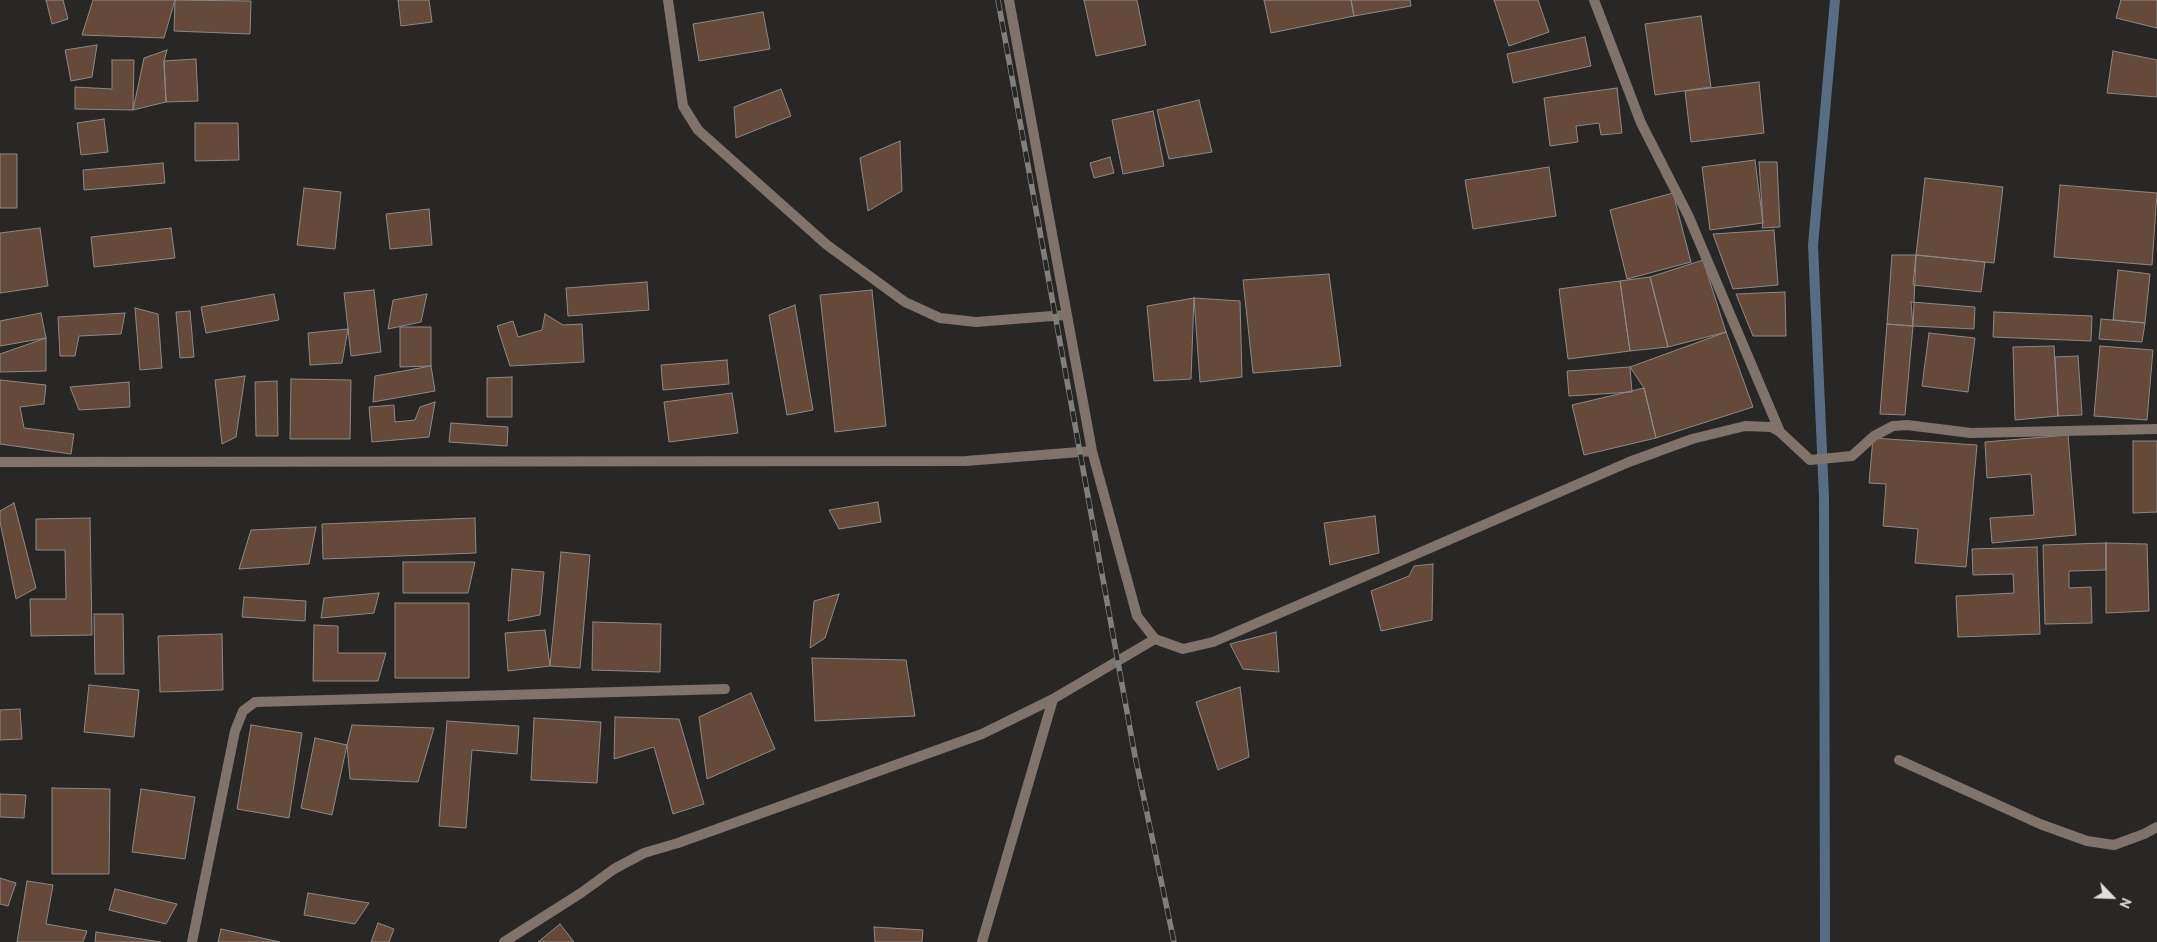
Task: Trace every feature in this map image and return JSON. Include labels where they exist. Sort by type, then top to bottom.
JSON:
[{"type":"street","points":[[668,0],[683,106],[698,130],[827,245],[906,302],[940,318],[976,322],[1066,314]]},
{"type":"street","points":[[1009,0],[1092,450],[1137,616],[1156,639],[1183,648],[1213,642],[1629,462],[1692,438],[1745,426],[1771,427],[1780,432],[1810,460],[1852,456],[1874,436],[1893,426],[1908,425],[1971,433],[2157,429]]},
{"type":"street","points":[[1594,0],[1641,123],[1688,215],[1780,432]]},
{"type":"street","points":[[0,462],[966,461],[1092,450]]},
{"type":"street","points":[[504,942],[581,893],[614,869],[644,853],[678,844],[982,734],[1053,699],[1156,639]]},
{"type":"street","points":[[192,942],[235,731],[243,711],[255,702],[725,689]]},
{"type":"street","points":[[982,942],[1053,699]]},
{"type":"street","points":[[1900,760],[2040,824],[2087,841],[2114,845],[2157,827]]},
{"type":"building","points":[[46,0],[63,0],[68,19],[52,24]]},
{"type":"building","points":[[93,0],[175,0],[164,38],[82,35]]},
{"type":"building","points":[[175,0],[251,1],[250,34],[174,31]]},
{"type":"building","points":[[398,0],[429,0],[432,22],[401,26]]},
{"type":"building","points":[[1084,0],[1137,0],[1146,45],[1096,56]]},
{"type":"building","points":[[1264,0],[1351,0],[1354,16],[1271,33]]},
{"type":"building","points":[[1351,0],[1410,0],[1411,6],[1354,16]]},
{"type":"building","points":[[1494,0],[1538,0],[1549,32],[1509,46]]},
{"type":"building","points":[[2121,0],[2157,0],[2157,28],[2116,18]]},
{"type":"building","points":[[763,12],[770,49],[699,61],[693,24]]},
{"type":"building","points":[[1701,16],[1711,87],[1655,95],[1645,24]]},
{"type":"building","points":[[1585,37],[1591,66],[1513,83],[1507,54]]},
{"type":"building","points":[[97,45],[92,77],[71,81],[65,50]]},
{"type":"building","points":[[167,50],[164,61],[166,102],[133,110],[144,58]]},
{"type":"building","points":[[2113,51],[2157,60],[2157,97],[2107,93]]},
{"type":"building","points":[[196,59],[198,101],[166,102],[164,61]]},
{"type":"building","points":[[112,60],[134,60],[133,110],[75,109],[75,87],[112,89]]},
{"type":"building","points":[[1759,82],[1764,133],[1691,142],[1685,91]]},
{"type":"building","points":[[1617,88],[1622,133],[1601,135],[1599,123],[1576,126],[1578,142],[1550,146],[1544,98]]},
{"type":"building","points":[[781,89],[791,116],[736,138],[734,107]]},
{"type":"building","points":[[1199,100],[1212,152],[1169,159],[1157,110]]},
{"type":"building","points":[[1153,111],[1164,166],[1123,174],[1112,120]]},
{"type":"building","points":[[104,119],[108,152],[81,155],[77,123]]},
{"type":"building","points":[[195,123],[238,123],[239,160],[195,161]]},
{"type":"building","points":[[900,141],[902,191],[868,211],[860,158]]},
{"type":"building","points":[[0,154],[17,154],[17,208],[0,208]]},
{"type":"building","points":[[1110,157],[1114,173],[1094,178],[1090,163]]},
{"type":"building","points":[[1755,160],[1763,223],[1710,230],[1702,167]]},
{"type":"building","points":[[1759,162],[1777,162],[1780,227],[1762,228]]},
{"type":"building","points":[[163,163],[165,183],[84,190],[83,170]]},
{"type":"building","points":[[1549,167],[1556,216],[1473,229],[1465,180]]},
{"type":"building","points":[[1925,178],[2003,187],[1994,263],[1916,255]]},
{"type":"building","points":[[2060,185],[2157,193],[2152,265],[2054,257]]},
{"type":"building","points":[[304,188],[341,192],[335,249],[297,245]]},
{"type":"building","points":[[1673,193],[1691,262],[1627,279],[1610,210]]},
{"type":"building","points":[[429,209],[432,245],[390,249],[386,214]]},
{"type":"building","points":[[40,228],[48,286],[0,293],[0,233]]},
{"type":"building","points":[[171,228],[175,258],[94,267],[91,237]]},
{"type":"building","points":[[1774,230],[1778,285],[1733,289],[1713,234]]},
{"type":"building","points":[[1892,255],[1916,255],[1913,326],[1887,324]]},
{"type":"building","points":[[1916,255],[1985,262],[1981,292],[1913,285]]},
{"type":"building","points":[[1703,260],[1726,332],[1668,347],[1650,277]]},
{"type":"building","points":[[2118,270],[2150,274],[2145,323],[2113,320]]},
{"type":"building","points":[[1329,274],[1341,366],[1253,373],[1243,280]]},
{"type":"building","points":[[1650,277],[1668,347],[1630,351],[1620,281]]},
{"type":"building","points":[[1620,281],[1630,351],[1568,359],[1559,289]]},
{"type":"building","points":[[647,282],[649,310],[568,316],[566,288]]},
{"type":"building","points":[[374,290],[381,352],[351,356],[344,293]]},
{"type":"building","points":[[872,290],[886,426],[835,432],[820,295]]},
{"type":"building","points":[[1785,292],[1786,336],[1753,336],[1736,294]]},
{"type":"building","points":[[274,294],[279,320],[206,333],[201,307]]},
{"type":"building","points":[[427,294],[421,322],[388,329],[393,300]]},
{"type":"building","points":[[1194,298],[1240,301],[1242,377],[1200,382]]},
{"type":"building","points":[[1194,298],[1191,379],[1154,381],[1147,306]]},
{"type":"building","points":[[1911,302],[1975,307],[1974,329],[1913,326]]},
{"type":"building","points":[[795,305],[813,410],[787,415],[769,315]]},
{"type":"building","points":[[135,308],[158,314],[162,368],[140,370]]},
{"type":"building","points":[[190,311],[194,357],[180,358],[176,312]]},
{"type":"building","points":[[1994,312],[2092,316],[2091,341],[1993,337]]},
{"type":"building","points":[[41,313],[46,338],[0,346],[0,321]]},
{"type":"building","points":[[125,313],[121,334],[79,336],[75,356],[60,356],[58,317]]},
{"type":"building","points":[[545,314],[563,325],[582,324],[584,362],[510,366],[497,326],[513,321],[518,337],[542,330]]},
{"type":"building","points":[[2101,319],[2145,323],[2142,342],[2099,339]]},
{"type":"building","points":[[1887,324],[1913,326],[1905,415],[1880,414]]},
{"type":"building","points":[[400,327],[431,327],[431,366],[400,367]]},
{"type":"building","points":[[348,329],[342,363],[310,365],[308,333]]},
{"type":"building","points":[[1726,332],[1753,407],[1656,438],[1644,388],[1630,367]]},
{"type":"building","points":[[1929,333],[1975,338],[1968,392],[1922,386]]},
{"type":"building","points":[[46,338],[46,371],[0,372],[0,354]]},
{"type":"building","points":[[2054,346],[2058,416],[2015,420],[2013,347]]},
{"type":"building","points":[[2100,346],[2153,350],[2147,420],[2094,416]]},
{"type":"building","points":[[2078,356],[2082,415],[2058,416],[2055,357]]},
{"type":"building","points":[[727,360],[729,384],[663,390],[661,365]]},
{"type":"building","points":[[431,366],[435,391],[373,402],[375,376]]},
{"type":"building","points":[[1630,367],[1632,392],[1569,396],[1567,371]]},
{"type":"building","points":[[245,376],[236,437],[222,444],[215,380]]},
{"type":"building","points":[[512,377],[512,417],[487,417],[487,378]]},
{"type":"building","points":[[291,379],[351,380],[350,439],[290,439]]},
{"type":"building","points":[[0,380],[46,385],[44,404],[20,407],[24,428],[74,434],[71,454],[0,444]]},
{"type":"building","points":[[277,381],[278,436],[256,436],[255,382]]},
{"type":"building","points":[[129,382],[130,407],[79,410],[70,387]]},
{"type":"building","points":[[1644,388],[1656,438],[1584,455],[1572,405]]},
{"type":"building","points":[[732,393],[738,433],[669,442],[664,402]]},
{"type":"building","points":[[435,402],[429,437],[372,442],[369,407],[394,405],[395,422],[415,420],[420,407]]},
{"type":"building","points":[[451,423],[508,427],[507,446],[449,442]]},
{"type":"building","points":[[2068,435],[2076,535],[1992,543],[1990,518],[2034,515],[2031,474],[1987,478],[1985,442]]},
{"type":"building","points":[[1873,438],[1977,445],[1966,567],[1915,563],[1918,529],[1883,526],[1886,484],[1869,483]]},
{"type":"building","points":[[2133,441],[2157,441],[2157,512],[2133,513]]},
{"type":"building","points":[[878,502],[881,522],[839,529],[829,510]]},
{"type":"building","points":[[14,503],[36,588],[16,599],[0,522],[0,511]]},
{"type":"building","points":[[1375,516],[1379,553],[1330,565],[1324,523]]},
{"type":"building","points":[[90,518],[92,635],[31,636],[30,599],[66,599],[65,550],[36,550],[36,519]]},
{"type":"building","points":[[475,518],[476,553],[323,559],[322,524]]},
{"type":"building","points":[[316,527],[309,564],[239,569],[251,530]]},
{"type":"building","points":[[2106,543],[2147,544],[2149,611],[2106,613]]},
{"type":"building","points":[[2106,543],[2106,570],[2069,571],[2069,588],[2091,587],[2092,623],[2045,624],[2043,545]]},
{"type":"building","points":[[2037,547],[2040,634],[1958,637],[1956,596],[2014,593],[2013,574],[1973,575],[1972,549]]},
{"type":"building","points":[[561,552],[590,555],[580,668],[550,666]]},
{"type":"building","points":[[403,562],[475,562],[468,593],[403,593]]},
{"type":"building","points":[[1433,564],[1432,620],[1381,631],[1371,591],[1409,576],[1414,566]]},
{"type":"building","points":[[512,569],[544,572],[540,615],[508,621]]},
{"type":"building","points":[[379,593],[374,613],[321,618],[324,598]]},
{"type":"building","points":[[839,594],[825,638],[810,648],[814,601]]},
{"type":"building","points":[[244,597],[306,601],[305,621],[242,617]]},
{"type":"building","points":[[395,603],[469,603],[469,678],[395,678]]},
{"type":"building","points":[[94,614],[123,614],[124,674],[95,674]]},
{"type":"building","points":[[593,622],[661,624],[660,672],[592,670]]},
{"type":"building","points":[[314,625],[338,626],[338,653],[386,653],[378,681],[313,681]]},
{"type":"building","points":[[545,630],[550,666],[508,671],[505,633]]},
{"type":"building","points":[[1276,632],[1279,672],[1243,669],[1230,644]]},
{"type":"building","points":[[222,634],[223,690],[160,692],[158,636]]},
{"type":"building","points":[[812,658],[906,660],[915,716],[815,721]]},
{"type":"building","points":[[89,685],[139,690],[134,737],[84,732]]},
{"type":"building","points":[[1240,687],[1249,757],[1218,770],[1196,702]]},
{"type":"building","points":[[751,693],[775,749],[707,779],[699,717]]},
{"type":"building","points":[[20,709],[22,739],[0,740],[0,710]]},
{"type":"building","points":[[615,717],[679,719],[704,804],[673,814],[654,747],[614,759]]},
{"type":"building","points":[[534,718],[601,722],[597,783],[531,780]]},
{"type":"building","points":[[447,721],[519,726],[517,754],[472,750],[466,828],[439,826]]},
{"type":"building","points":[[251,725],[302,733],[289,818],[237,809]]},
{"type":"building","points":[[352,725],[434,728],[418,782],[350,779],[347,745]]},
{"type":"building","points":[[315,738],[347,745],[332,815],[301,808]]},
{"type":"building","points":[[52,788],[110,789],[109,874],[52,874]]},
{"type":"building","points":[[141,789],[195,797],[185,859],[132,852]]},
{"type":"building","points":[[0,794],[26,795],[24,818],[0,817]]},
{"type":"building","points":[[0,878],[16,883],[8,906],[0,904]]},
{"type":"building","points":[[27,881],[53,885],[46,924],[87,931],[83,942],[17,942]]},
{"type":"building","points":[[115,889],[177,904],[166,924],[109,910]]},
{"type":"building","points":[[308,893],[369,903],[355,924],[304,915]]},
{"type":"building","points":[[378,923],[394,929],[389,942],[371,942]]},
{"type":"building","points":[[560,924],[574,942],[538,942]]},
{"type":"building","points":[[874,927],[923,930],[922,942],[875,942]]},
{"type":"building","points":[[221,929],[280,942],[218,942]]},
{"type":"building","points":[[96,932],[161,942],[95,942]]},
{"type":"waterway","points":[[1825,942],[1824,497],[1813,245],[1835,0]]},
{"type":"railway","points":[[998,0],[1135,756],[1174,942]]}]
